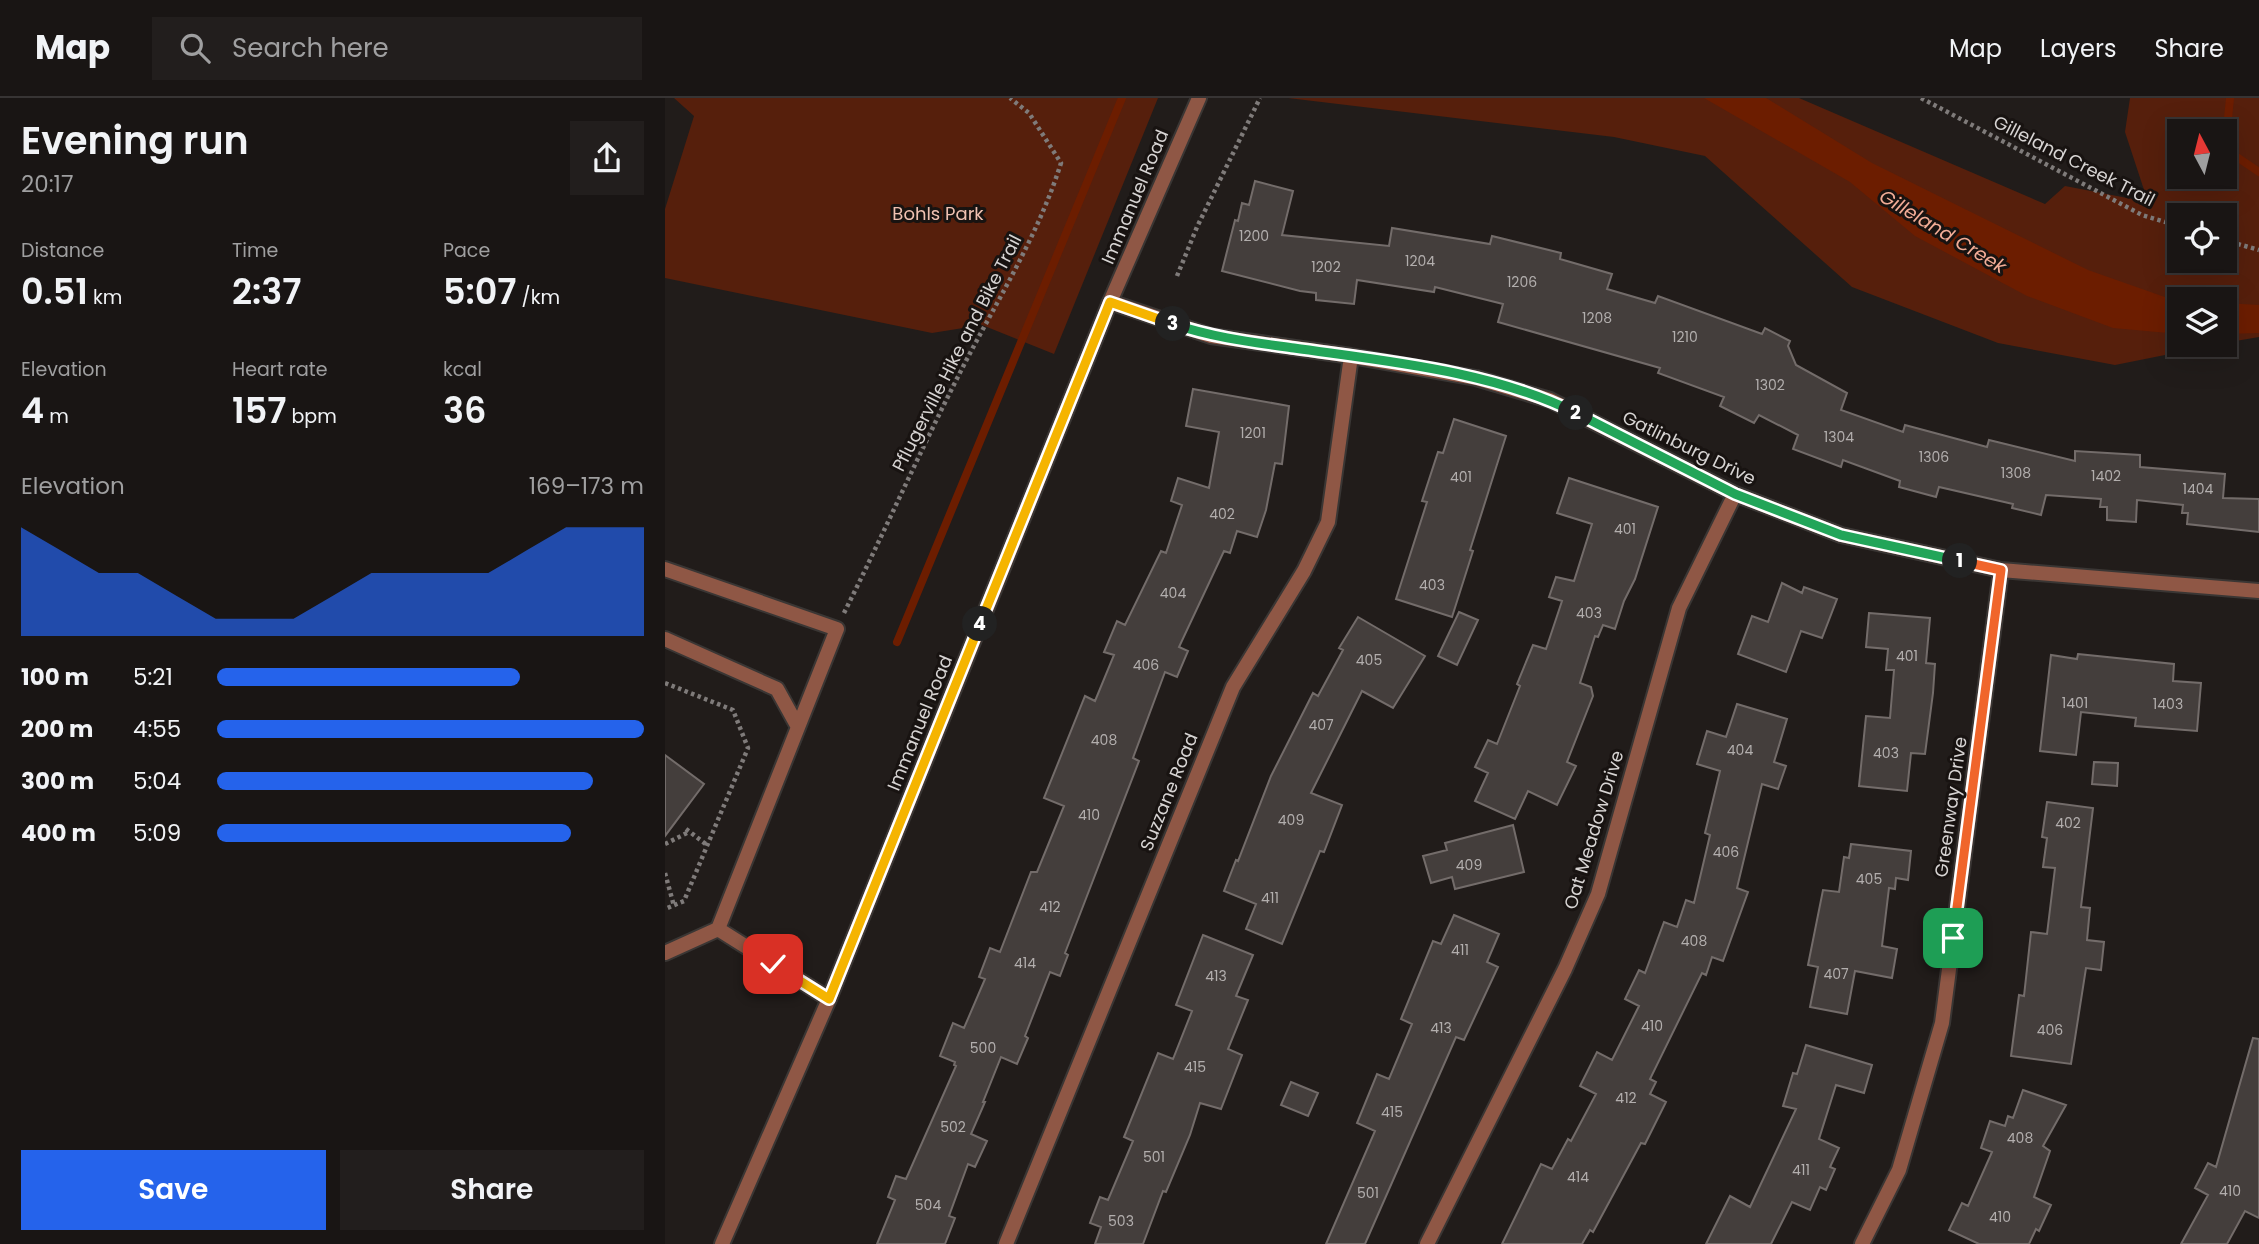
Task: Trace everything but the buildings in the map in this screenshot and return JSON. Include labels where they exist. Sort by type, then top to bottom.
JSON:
[{"type":"street","name":"Immanuel Road","points":[[722,1244],[829,999],[1110,302],[1199,98]]},
{"type":"street","name":"Gatlinburg Drive","points":[[1110,302],[1211,336],[1351,356],[1476,378],[1550,400],[1735,494],[1841,535],[2001,570],[2259,591]]},
{"type":"street","name":"Suzzane Road","points":[[1006,1244],[1233,687],[1304,572],[1328,522],[1351,356]]},
{"type":"street","name":"Oat Meadow Drive","points":[[1427,1244],[1566,969],[1598,894],[1679,608],[1735,494]]},
{"type":"street","points":[[665,569],[837,629],[718,929],[665,953]]},
{"type":"street","name":"Greenway Drive","points":[[1862,1244],[1899,1170],[1942,1023],[2001,570]]},
{"type":"street","points":[[665,639],[778,689],[798,727]]},
{"type":"street","points":[[718,929],[829,999]]},
{"type":"path","name":"Pflugerville Hike and Bike Trail","points":[[837,629],[967,361],[1027,250],[1049,202],[1061,163],[1029,113],[1010,98]]},
{"type":"path","points":[[1177,276],[1197,227],[1260,98]]},
{"type":"path","name":"Gilleland Creek Trail","points":[[1921,98],[2142,215],[2167,222]]},
{"type":"path","points":[[2237,244],[2259,250]]},
{"type":"path","points":[[665,682],[733,710],[748,748],[684,901],[665,909]]},
{"type":"path","points":[[665,844],[687,830],[707,845]]},
{"type":"path","points":[[665,873],[674,906]]},
{"type":"green space","name":"Bohls Park","points":[[674,98],[1158,98],[1054,354],[982,325],[932,333],[665,278],[665,209],[694,116]]},
{"type":"green space","points":[[1288,98],[1799,98],[2045,204],[2065,186],[2148,202],[2125,132],[2130,98],[2259,98],[2259,337],[2237,341],[2237,287],[2167,287],[2167,355],[2115,365],[1998,343],[1852,287],[1705,156],[1614,137]]},
{"type":"water","name":"Gilleland Creek","points":[[1704,98],[1766,98],[1872,163],[2088,270],[2167,298],[2167,333],[2113,328],[2027,296],[1915,236],[1850,182]]},
{"type":"water","points":[[2237,304],[2259,305],[2259,333],[2237,334]]},
{"type":"waterway","points":[[897,642],[1122,98]]},
{"type":"waterway","points":[[2230,98],[2225,149],[2259,172]]},
{"type":"route","points":[[773,964],[829,999],[1110,302],[1211,336],[1351,356],[1476,378],[1550,400],[1735,494],[1841,535],[2001,570],[1953,938]]}]
